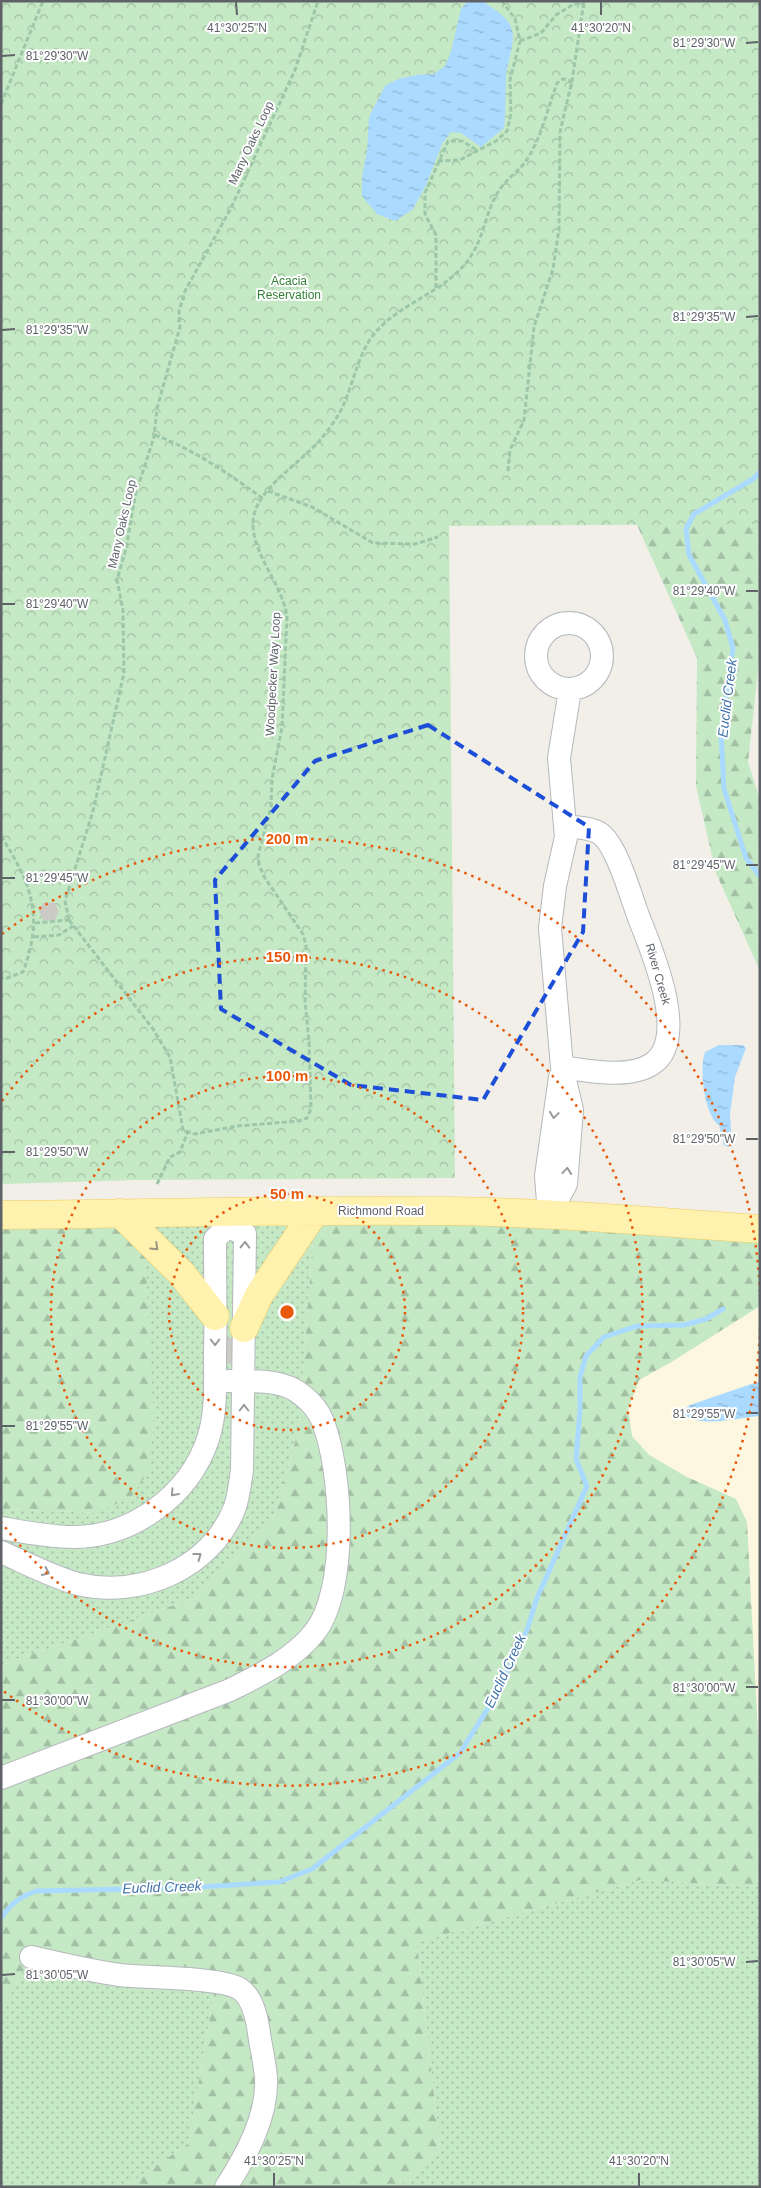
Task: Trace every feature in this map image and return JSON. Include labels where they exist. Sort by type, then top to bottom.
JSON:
[{"type":"main road","points":[[244,1328],[260,1295],[315,1211]]},
{"type":"main road","name":"Richmond Road","points":[[1,1215],[445,1211],[549,1215],[760,1229]]},
{"type":"main road","points":[[120,1213],[181,1273],[216,1316]]},
{"type":"street","points":[[549,1215],[566,1184],[572,1110],[562,1067],[550,928],[555,886],[566,837],[559,758],[570,690]]},
{"type":"street","name":"River Creek","points":[[562,1067],[593,1072],[613,1072],[631,1071],[652,1064],[665,1048],[670,1028],[668,1005],[647,937],[616,856],[603,836],[592,829],[566,826]]},
{"type":"street","points":[[1,1528],[72,1538],[88,1536],[110,1532],[130,1525],[150,1515],[169,1499],[198,1461],[208,1440],[212,1422],[215,1381],[216,1239],[226,1228],[245,1234],[242,1470],[235,1508],[216,1541],[201,1555],[172,1575],[158,1581],[118,1588],[79,1584],[54,1576],[1,1552]]},
{"type":"street","points":[[1,1778],[264,1674],[295,1652],[315,1632],[327,1612],[338,1565],[339,1543],[335,1477],[323,1420],[315,1408],[301,1394],[286,1385],[215,1381]]},
{"type":"street","points":[[31,1958],[119,1975],[216,1982],[241,1990],[248,1997],[257,2017],[264,2062],[266,2080],[264,2102],[256,2129],[244,2156],[226,2187]]},
{"type":"path","points":[[1,104],[43,1]]},
{"type":"path","name":"Many Oaks Loop","points":[[69,920],[65,901],[93,810],[124,673],[123,610],[117,580],[126,549],[135,496],[155,435],[157,408],[180,327],[179,311],[185,291],[231,208],[295,70],[318,1]]},
{"type":"path","points":[[438,161],[460,160],[496,141],[507,131],[511,114],[510,80],[520,41],[515,19],[502,1]]},
{"type":"path","points":[[508,470],[510,450],[524,420],[534,327],[553,269],[559,229],[560,132],[572,81],[584,2],[574,4],[556,15],[541,33],[520,41]]},
{"type":"path","name":"Woodpecker Way Loop","points":[[188,1131],[195,1134],[237,1126],[299,1121],[306,1118],[311,1109],[309,1040],[304,1002],[306,945],[303,934],[265,878],[259,865],[258,856],[271,808],[272,779],[282,727],[283,670],[287,628],[285,602],[255,539],[255,510],[267,491],[320,440],[342,407],[365,350],[375,333],[388,321],[436,289],[461,269],[474,252],[499,191],[526,160],[536,140],[557,83],[563,79],[572,81]]},
{"type":"path","points":[[436,289],[436,235],[425,214],[425,193],[448,141],[462,140],[478,151]]},
{"type":"path","points":[[155,435],[174,442],[232,477],[262,498]]},
{"type":"path","points":[[267,491],[312,507],[373,543],[415,544],[438,538]]},
{"type":"path","points":[[1,836],[21,868],[32,903],[35,922],[34,937],[23,972],[7,978],[1,978]]},
{"type":"path","points":[[35,922],[69,920],[153,1029],[170,1057],[183,1130],[188,1131],[180,1152],[170,1157],[157,1184]]},
{"type":"path","points":[[34,937],[59,935],[73,926]]},
{"type":"highlighted area","points":[[428,725],[589,827],[583,932],[483,1100],[351,1085],[221,1009],[215,880],[315,761]]},
{"type":"shaded area","points":[[760,1306],[760,1772],[747,1522],[685,1476],[649,1455],[632,1436],[628,1409],[639,1380],[673,1361]]},
{"type":"green space","name":"Acacia Reservation","points":[[1,1],[760,1],[760,524],[449,526],[455,1178],[138,1180],[1,1184]]},
{"type":"green space","points":[[760,139],[760,653],[748,762],[760,800],[760,971],[716,873],[696,786],[697,658],[637,525],[605,442]]},
{"type":"green space","points":[[315,1211],[299,1428],[272,1522],[195,1598],[1,1665],[1,1509],[97,1513],[143,1237],[143,1213]]},
{"type":"green space","points":[[315,1211],[760,1229],[760,1306],[673,1361],[639,1380],[628,1409],[632,1436],[649,1455],[685,1476],[736,1499],[747,1522],[760,1772],[760,1887],[640,1880],[417,1942],[440,2149],[398,2187],[125,2187],[188,2144],[216,1982],[31,1957],[1,2010],[1,1665],[195,1598],[272,1522],[299,1428]]},
{"type":"green space","points":[[143,1213],[154,1422],[149,1471],[131,1497],[97,1513],[1,1509],[1,1215]]},
{"type":"green space","points":[[640,1880],[760,1887],[760,2187],[398,2187],[440,2149],[417,1942]]},
{"type":"green space","points":[[31,1957],[216,1982],[188,2144],[125,2187],[1,2187],[1,2010]]},
{"type":"water","points":[[482,1],[506,19],[513,33],[506,72],[504,128],[481,147],[461,133],[451,132],[442,144],[426,185],[413,209],[395,221],[377,214],[362,196],[362,177],[367,151],[369,117],[385,86],[398,79],[434,74],[445,66],[451,52],[461,9],[467,2]]},
{"type":"water","points":[[719,1045],[743,1045],[746,1048],[735,1077],[730,1114],[732,1145],[728,1147],[724,1145],[719,1125],[710,1112],[704,1091],[703,1059],[705,1052]]},
{"type":"water","points":[[760,1381],[760,1416],[711,1422],[692,1419],[684,1415],[684,1409],[690,1405]]},
{"type":"building","points":[[44,902],[55,903],[59,912],[54,921],[43,920],[39,911]]},
{"type":"building","points":[[223,1338],[236,1338],[235,1363],[223,1364]]},
{"type":"waterway","name":"Euclid Creek","points":[[760,472],[753,479],[694,514],[686,529],[689,555],[725,620],[733,648],[721,733],[724,789],[746,858],[760,876]]},
{"type":"waterway","name":"Euclid Creek","points":[[1,1918],[16,1901],[36,1891],[182,1888],[279,1882],[312,1869],[460,1753],[495,1697],[527,1630],[537,1598],[587,1486],[576,1459],[580,1411],[580,1377],[586,1356],[604,1337],[637,1326],[684,1325],[706,1319],[723,1309]]}]
